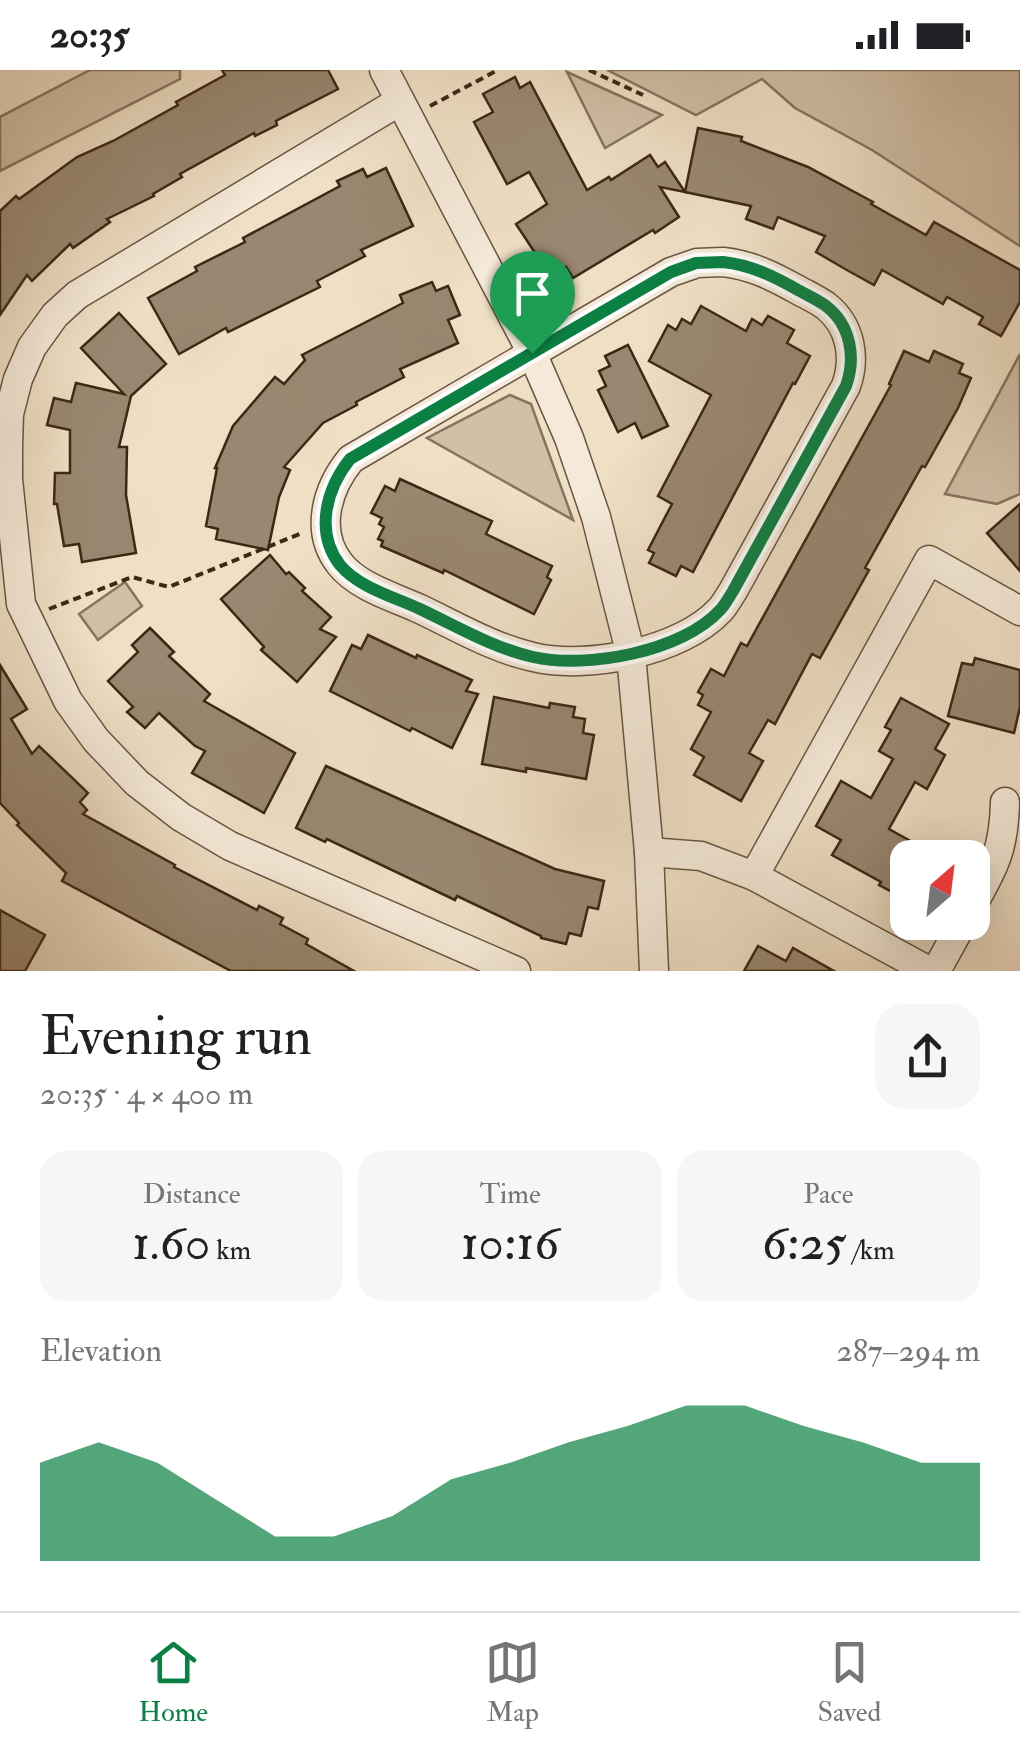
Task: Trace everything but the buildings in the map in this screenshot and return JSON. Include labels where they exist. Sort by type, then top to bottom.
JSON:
[{"type":"street","points":[[384,70],[532,353],[569,438],[596,517],[630,655],[649,852],[654,971]]},
{"type":"street","points":[[404,109],[77,295],[55,315],[32,347],[18,378],[9,414],[8,479],[16,610],[68,701],[96,740],[137,783],[181,817],[230,846],[516,971]]},
{"type":"street","points":[[723,262],[744,264],[826,306],[846,333],[852,368],[846,386],[720,610],[676,638],[630,655],[556,662],[502,647],[361,582],[340,566],[325,524],[328,497],[350,459],[532,353],[671,272],[696,263],[723,262]]},
{"type":"street","points":[[754,876],[930,560],[1020,610]]},
{"type":"street","points":[[990,874],[1004,832],[1005,802]]},
{"type":"street","points":[[649,852],[701,856],[754,876],[932,971],[952,940]]},
{"type":"path","points":[[404,109],[498,70]]},
{"type":"path","points":[[589,70],[643,95]]},
{"type":"path","points":[[16,610],[132,577],[169,587],[325,524]]},
{"type":"shaded area","points":[[90,70],[180,70],[180,79],[0,171],[0,117]]},
{"type":"shaded area","points":[[607,70],[1020,70],[1020,246],[872,150],[795,108],[762,79],[696,115]]},
{"type":"shaded area","points":[[567,72],[662,115],[605,148]]},
{"type":"shaded area","points":[[1020,354],[1020,494],[997,504],[945,494]]},
{"type":"shaded area","points":[[510,395],[531,404],[573,520],[427,438]]},
{"type":"shaded area","points":[[125,582],[142,606],[98,640],[79,614]]},
{"type":"route","points":[[723,262],[744,264],[826,306],[846,333],[852,368],[846,386],[720,610],[676,638],[630,655],[556,662],[502,647],[361,582],[340,566],[325,524],[328,497],[350,459],[532,353],[671,272],[696,263],[723,262]]}]
